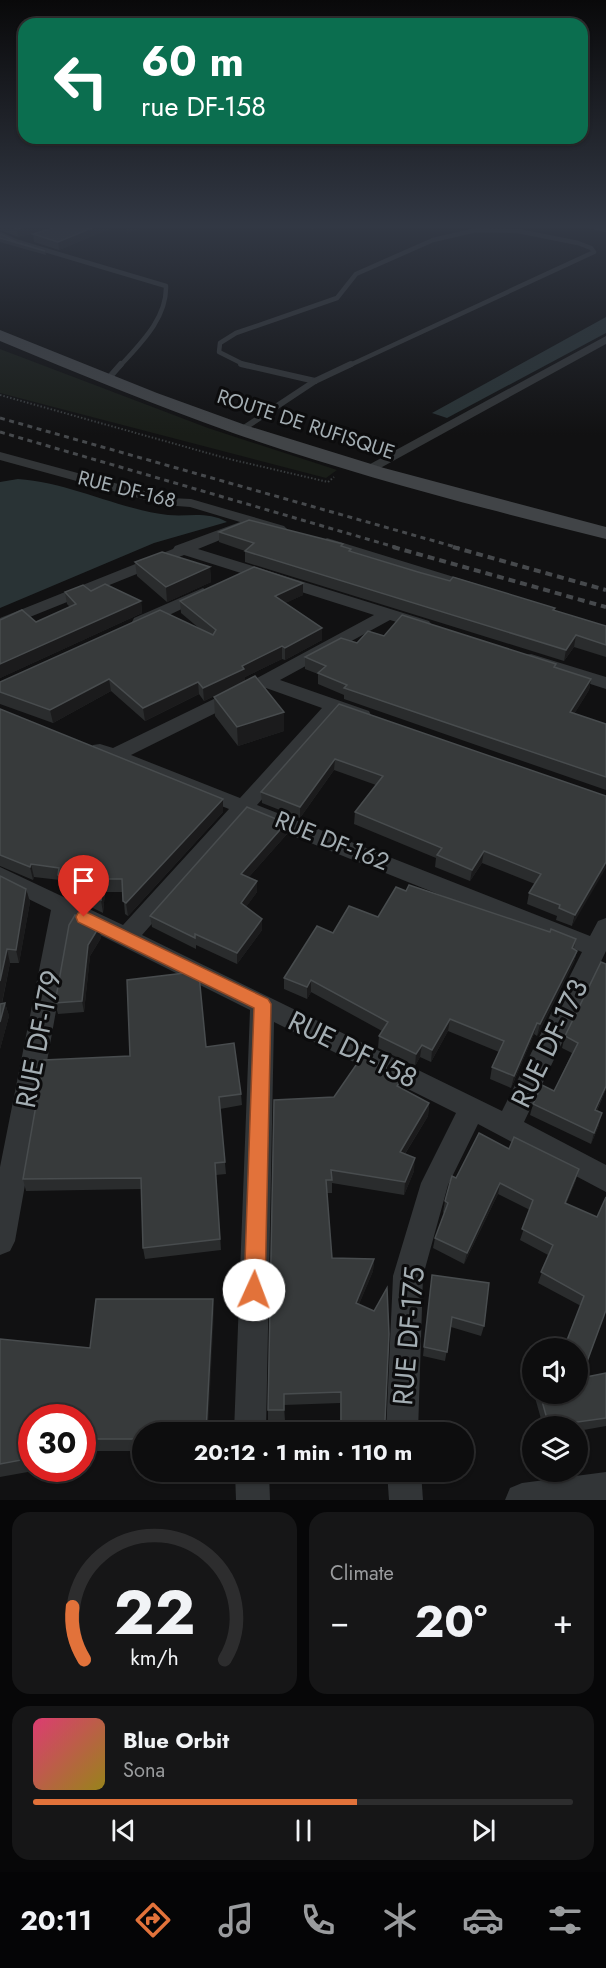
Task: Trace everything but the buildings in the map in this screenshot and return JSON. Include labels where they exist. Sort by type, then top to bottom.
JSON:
[{"type":"main road","name":"ROUTE DE RUFISQUE","points":[[0,335],[107,380],[241,430],[360,466],[606,533]]},
{"type":"street","points":[[360,466],[606,339]]},
{"type":"street","name":"RUE DF-168","points":[[0,456],[169,502],[191,503],[254,521]]},
{"type":"street","points":[[0,466],[19,461]]},
{"type":"street","points":[[0,624],[180,549],[254,521],[492,593]]},
{"type":"street","points":[[180,549],[442,631]]},
{"type":"street","points":[[234,580],[253,572]]},
{"type":"street","points":[[124,630],[214,589]]},
{"type":"street","points":[[114,755],[266,681],[388,614]]},
{"type":"street","points":[[519,655],[606,683]]},
{"type":"street","points":[[266,681],[380,721]]},
{"type":"street","points":[[125,938],[335,705]]},
{"type":"street","name":"RUE DF-162","points":[[83,743],[244,806],[601,938]]},
{"type":"street","name":"RUE DF-158","points":[[0,875],[472,1108],[606,1179]]},
{"type":"street","name":"RUE DF-179","points":[[0,1241],[63,907]]},
{"type":"street","name":"RUE DF-173","points":[[508,1127],[601,938]]},
{"type":"street","points":[[250,1422],[262,1004]]},
{"type":"street","name":"RUE DF-175","points":[[402,1422],[408,1276],[435,1183],[472,1108]]},
{"type":"street","points":[[252,1482],[253,1500]]},
{"type":"street","points":[[405,1482],[406,1500]]},
{"type":"street","points":[[522,1500],[606,1489]]},
{"type":"lane","points":[[107,380],[148,334],[166,295]]},
{"type":"lane","points":[[315,381],[240,364],[219,352],[220,343],[236,333],[337,298],[339,295]]},
{"type":"lane","points":[[241,430],[315,381],[501,295]]},
{"type":"path","points":[[0,395],[229,459],[328,482],[360,466]]},
{"type":"shaded area","points":[[606,317],[606,333],[447,418],[432,413]]},
{"type":"shaded area","points":[[0,349],[208,428],[337,470],[326,478],[0,393]]},
{"type":"shaded area","points":[[18,479],[56,485],[149,512],[168,515],[205,515],[227,522],[154,543],[0,608],[0,482]]},
{"type":"railway","points":[[0,418],[459,548]]},
{"type":"railway","points":[[0,432],[398,548]]},
{"type":"railway","points":[[393,547],[606,607]]},
{"type":"railway","points":[[453,547],[606,590]]},
{"type":"route","points":[[84,917],[262,1004],[254,1290]]}]
